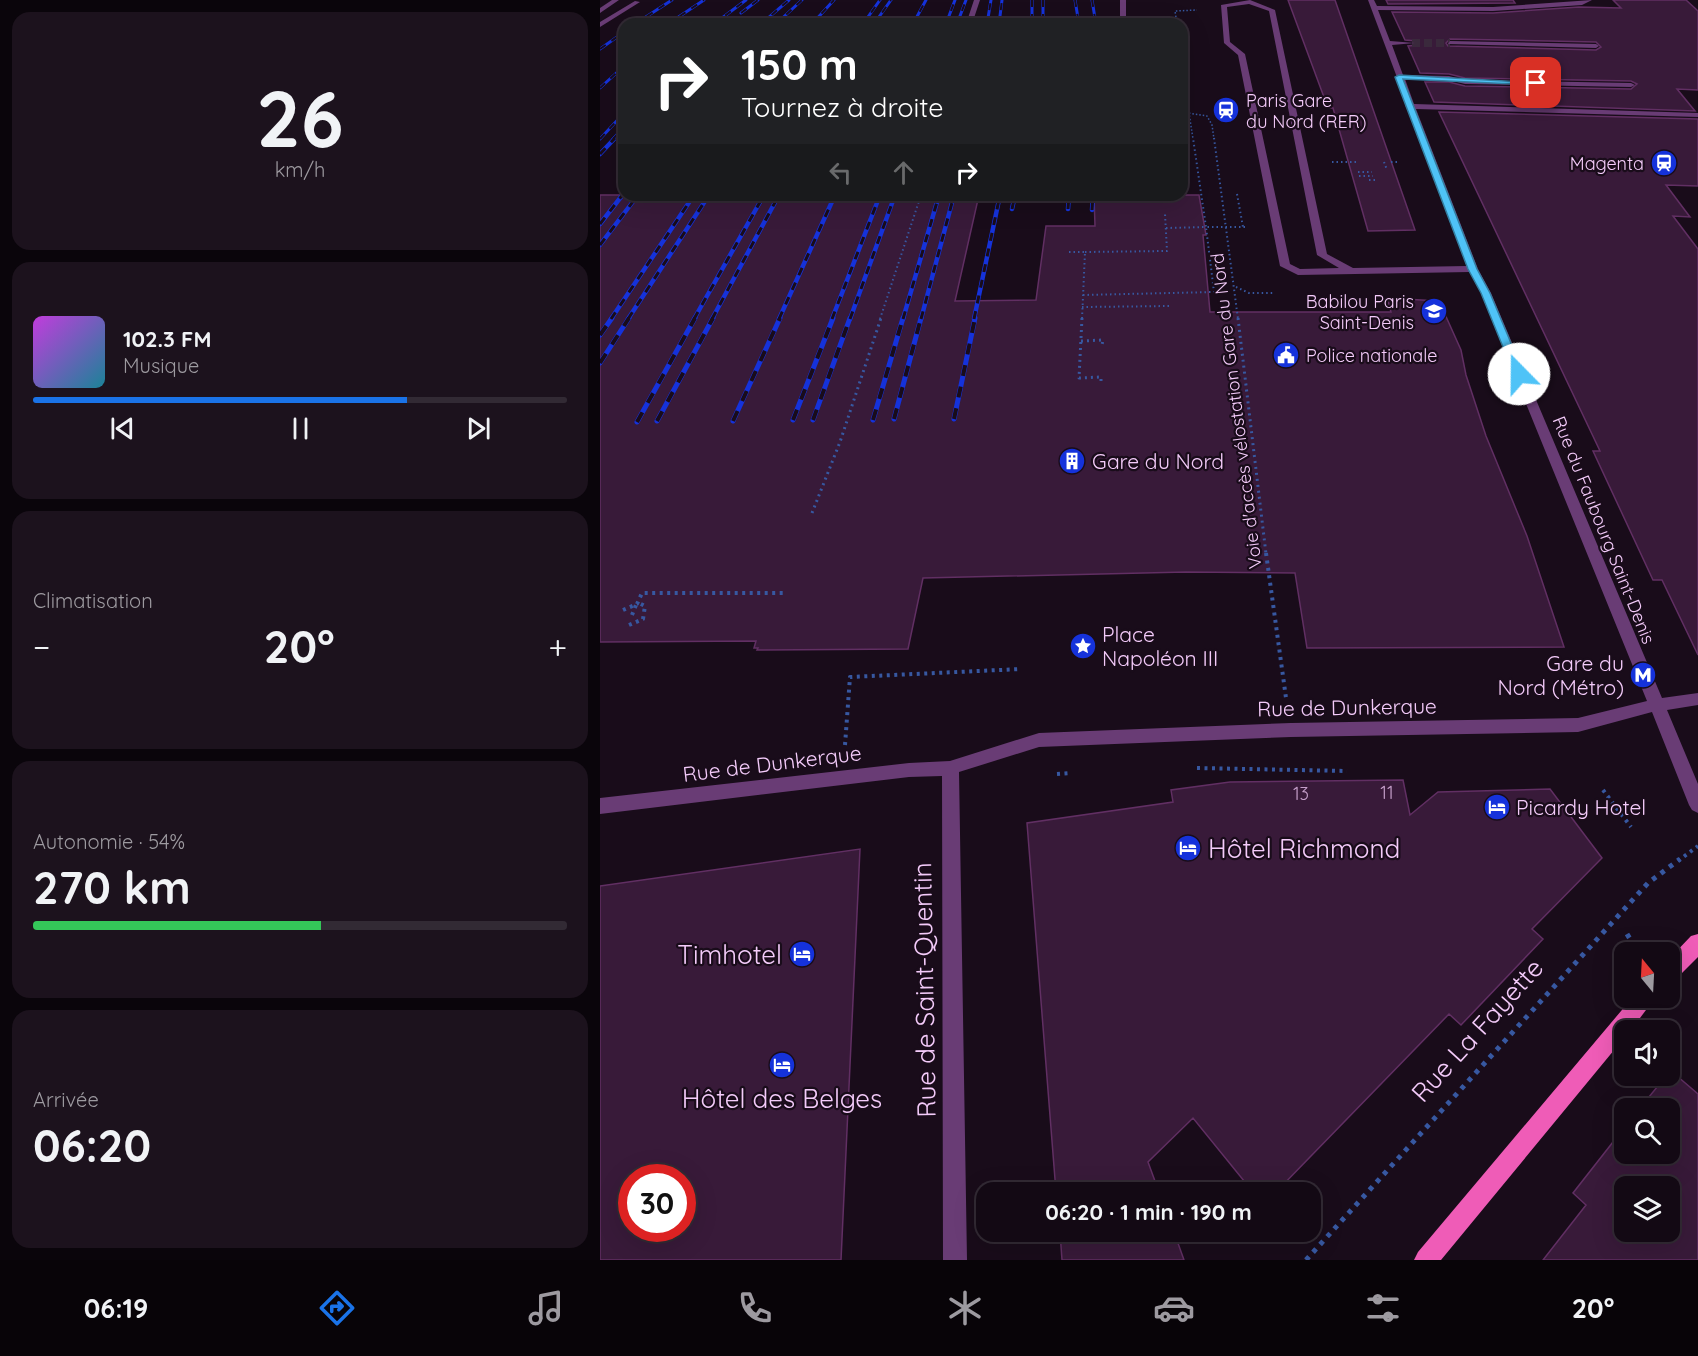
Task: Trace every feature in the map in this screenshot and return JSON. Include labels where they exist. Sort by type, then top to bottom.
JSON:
[{"type":"main road","points":[[1680,961],[1698,943]]},
{"type":"main road","points":[[1425,1260],[1637,1008]]},
{"type":"street","points":[[600,11],[616,0]]},
{"type":"street","points":[[971,18],[976,0]]},
{"type":"street","points":[[1123,0],[1123,18]]},
{"type":"street","points":[[1372,4],[1493,9],[1589,0]]},
{"type":"street","points":[[600,25],[637,2]]},
{"type":"street","points":[[1351,271],[1322,255],[1272,10],[1250,2],[1224,5],[1227,43],[1241,54],[1285,266],[1299,272],[1473,269]]},
{"type":"street","name":"Rue du Faubourg Saint-Denis","points":[[1372,4],[1473,269],[1490,304],[1698,805]]},
{"type":"street","points":[[1386,43],[1412,43]]},
{"type":"street","points":[[1450,43],[1596,46]]},
{"type":"street","points":[[1399,77],[1449,78],[1465,82],[1631,85]]},
{"type":"street","points":[[1409,106],[1698,115]]},
{"type":"street","name":"Rue de Dunkerque","points":[[600,806],[898,771],[950,768],[1039,740],[1291,730],[1578,725],[1655,705],[1698,699]]},
{"type":"street","name":"Rue de Saint-Quentin","points":[[950,768],[955,1260]]},
{"type":"path","points":[[1176,18],[1175,11],[1198,10]]},
{"type":"path","name":"Voie d'accès vélostation Gare du Nord","points":[[1188,112],[1207,116],[1212,125],[1291,730]]},
{"type":"path","points":[[1083,294],[1215,292],[1188,118]]},
{"type":"path","points":[[1334,173],[1331,162],[1356,162]]},
{"type":"path","points":[[1384,162],[1387,170]]},
{"type":"path","points":[[1391,162],[1397,162]]},
{"type":"path","points":[[1358,172],[1372,172]]},
{"type":"path","points":[[1359,176],[1373,176]]},
{"type":"path","points":[[1369,180],[1375,180]]},
{"type":"path","points":[[812,513],[840,442],[919,201]]},
{"type":"path","points":[[1069,252],[1167,251],[1165,214]]},
{"type":"path","points":[[1166,228],[1276,227]]},
{"type":"path","points":[[1085,252],[1079,378],[1101,377],[1101,383]]},
{"type":"path","points":[[1216,258],[1217,263]]},
{"type":"path","points":[[1082,307],[1171,306]]},
{"type":"path","points":[[1080,340],[1103,340],[1102,345]]},
{"type":"path","points":[[637,604],[644,587]]},
{"type":"path","points":[[633,613],[642,593],[662,595],[785,592]]},
{"type":"path","points":[[637,604],[645,609]]},
{"type":"path","points":[[623,610],[637,604],[645,606],[643,619],[630,625]]},
{"type":"path","points":[[629,606],[639,605],[645,609],[646,615],[640,621],[630,625]]},
{"type":"path","points":[[844,750],[850,677],[1021,669]]},
{"type":"path","points":[[1602,790],[1631,826]]},
{"type":"path","name":"Rue La Fayette","points":[[1306,1260],[1648,883],[1698,846]]},
{"type":"path","points":[[1627,934],[1632,942]]},
{"type":"building","points":[[1288,0],[1335,0],[1415,230],[1368,231],[1333,108],[1328,108]]},
{"type":"building","points":[[1386,0],[1513,0],[1515,3],[1388,4]]},
{"type":"building","points":[[1613,0],[1686,0],[1698,11],[1698,90],[1677,89],[1695,111],[1434,102],[1425,82],[1449,82],[1465,86],[1631,89],[1637,84],[1631,81],[1465,78],[1449,74],[1420,73],[1408,46],[1417,45],[1417,41],[1405,40],[1392,12],[1493,13],[1579,7],[1621,8]],"holes":[[[1450,39],[1596,42],[1601,47],[1596,50],[1448,46],[1446,43]]]},
{"type":"building","points":[[1439,112],[1698,119],[1698,186],[1666,185],[1690,217],[1673,216],[1698,249],[1698,655],[1662,580],[1653,580],[1593,451],[1600,451]]},
{"type":"building","points":[[600,195],[618,195],[618,201],[978,201],[955,301],[1036,300],[1046,226],[1095,226],[1094,201],[1188,201],[1188,195],[1199,195],[1206,235],[1203,235],[1210,312],[1391,312],[1387,298],[1439,301],[1461,350],[1466,375],[1486,436],[1527,536],[1564,647],[1307,648],[1295,573],[1186,572],[923,578],[908,649],[757,650],[758,648],[754,648],[756,641],[600,642]]},
{"type":"building","points":[[1403,780],[1410,815],[1438,792],[1550,789],[1602,858],[1532,929],[1543,939],[1461,1025],[1449,1014],[1286,1182],[1245,1182],[1193,1118],[1148,1162],[1155,1182],[1055,1182],[1027,823],[1173,802],[1171,790],[1230,782]]},
{"type":"building","points":[[860,849],[841,1260],[600,1260],[600,886]]},
{"type":"building","points":[[1680,1079],[1698,1094],[1698,1260],[1543,1260],[1586,1205],[1573,1193],[1614,1141],[1614,1164],[1680,1164],[1680,1098],[1648,1098],[1658,1086],[1680,1086]]},
{"type":"building","points":[[1061,1242],[1178,1242],[1184,1260],[1062,1260]]},
{"type":"tunnel","points":[[1412,43],[1450,43]]},
{"type":"railway","points":[[644,18],[672,0]]},
{"type":"railway","points":[[677,18],[704,0]]},
{"type":"railway","points":[[722,18],[746,0]]},
{"type":"railway","points":[[741,13],[758,0]]},
{"type":"railway","points":[[768,18],[789,0]]},
{"type":"railway","points":[[782,18],[802,0]]},
{"type":"railway","points":[[818,18],[834,0]]},
{"type":"railway","points":[[867,18],[880,0]]},
{"type":"railway","points":[[878,18],[891,0]]},
{"type":"railway","points":[[916,18],[926,0]]},
{"type":"railway","points":[[948,18],[955,0]]},
{"type":"railway","points":[[959,18],[966,0]]},
{"type":"railway","points":[[988,18],[991,0]]},
{"type":"railway","points":[[1000,18],[1002,0]]},
{"type":"railway","points":[[1032,0],[1032,18]]},
{"type":"railway","points":[[1043,0],[1043,18]]},
{"type":"railway","points":[[1075,0],[1078,18]]},
{"type":"railway","points":[[1092,0],[1095,18]]},
{"type":"railway","points":[[600,49],[618,36]]},
{"type":"railway","points":[[600,88],[618,72]]},
{"type":"railway","points":[[600,139],[618,120]]},
{"type":"railway","points":[[613,139],[618,134]]},
{"type":"railway","points":[[600,154],[615,138]]},
{"type":"railway","points":[[600,224],[618,201]]},
{"type":"railway","points":[[600,245],[633,201]]},
{"type":"railway","points":[[611,319],[690,201]]},
{"type":"railway","points":[[628,319],[705,201]]},
{"type":"railway","points":[[694,319],[761,201]]},
{"type":"railway","points":[[712,319],[776,201]]},
{"type":"railway","points":[[779,319],[832,201]]},
{"type":"railway","points":[[832,319],[878,201]]},
{"type":"railway","points":[[850,319],[893,201]]},
{"type":"railway","points":[[903,319],[937,201]]},
{"type":"railway","points":[[921,319],[952,201]]},
{"type":"railway","points":[[974,319],[999,201]]},
{"type":"railway","points":[[1012,209],[1014,201]]},
{"type":"railway","points":[[1068,209],[1069,201]]},
{"type":"railway","points":[[1092,210],[1093,201]]},
{"type":"railway","points":[[600,335],[612,318]]},
{"type":"railway","points":[[600,363],[629,318]]},
{"type":"railway","points":[[637,422],[695,318]]},
{"type":"railway","points":[[657,421],[713,318]]},
{"type":"railway","points":[[733,421],[780,318]]},
{"type":"railway","points":[[793,420],[833,318]]},
{"type":"railway","points":[[813,420],[850,318]]},
{"type":"railway","points":[[873,420],[903,318]]},
{"type":"railway","points":[[894,419],[921,318]]},
{"type":"railway","points":[[954,419],[975,318]]},
{"type":"place","name":"Paris Gare du Nord (RER)","points":[[1226,110]]},
{"type":"place","name":"Magenta","points":[[1664,163]]},
{"type":"place","name":"Babilou Paris Saint-Denis","points":[[1434,311]]},
{"type":"place","name":"Police nationale","points":[[1286,355]]},
{"type":"place","name":"Gare du Nord","points":[[1072,461]]},
{"type":"place","name":"Place Napoléon III","points":[[1083,646]]},
{"type":"place","name":"Gare du Nord (Métro)","points":[[1643,675]]},
{"type":"place","name":"Picardy Hotel","points":[[1497,807]]},
{"type":"place","name":"Hôtel Richmond","points":[[1188,848]]},
{"type":"place","name":"Timhotel","points":[[802,954]]},
{"type":"place","name":"Hôtel des Belges","points":[[782,1065]]},
{"type":"route","points":[[1519,374],[1473,269],[1399,77],[1449,78],[1465,82],[1536,83]]}]
